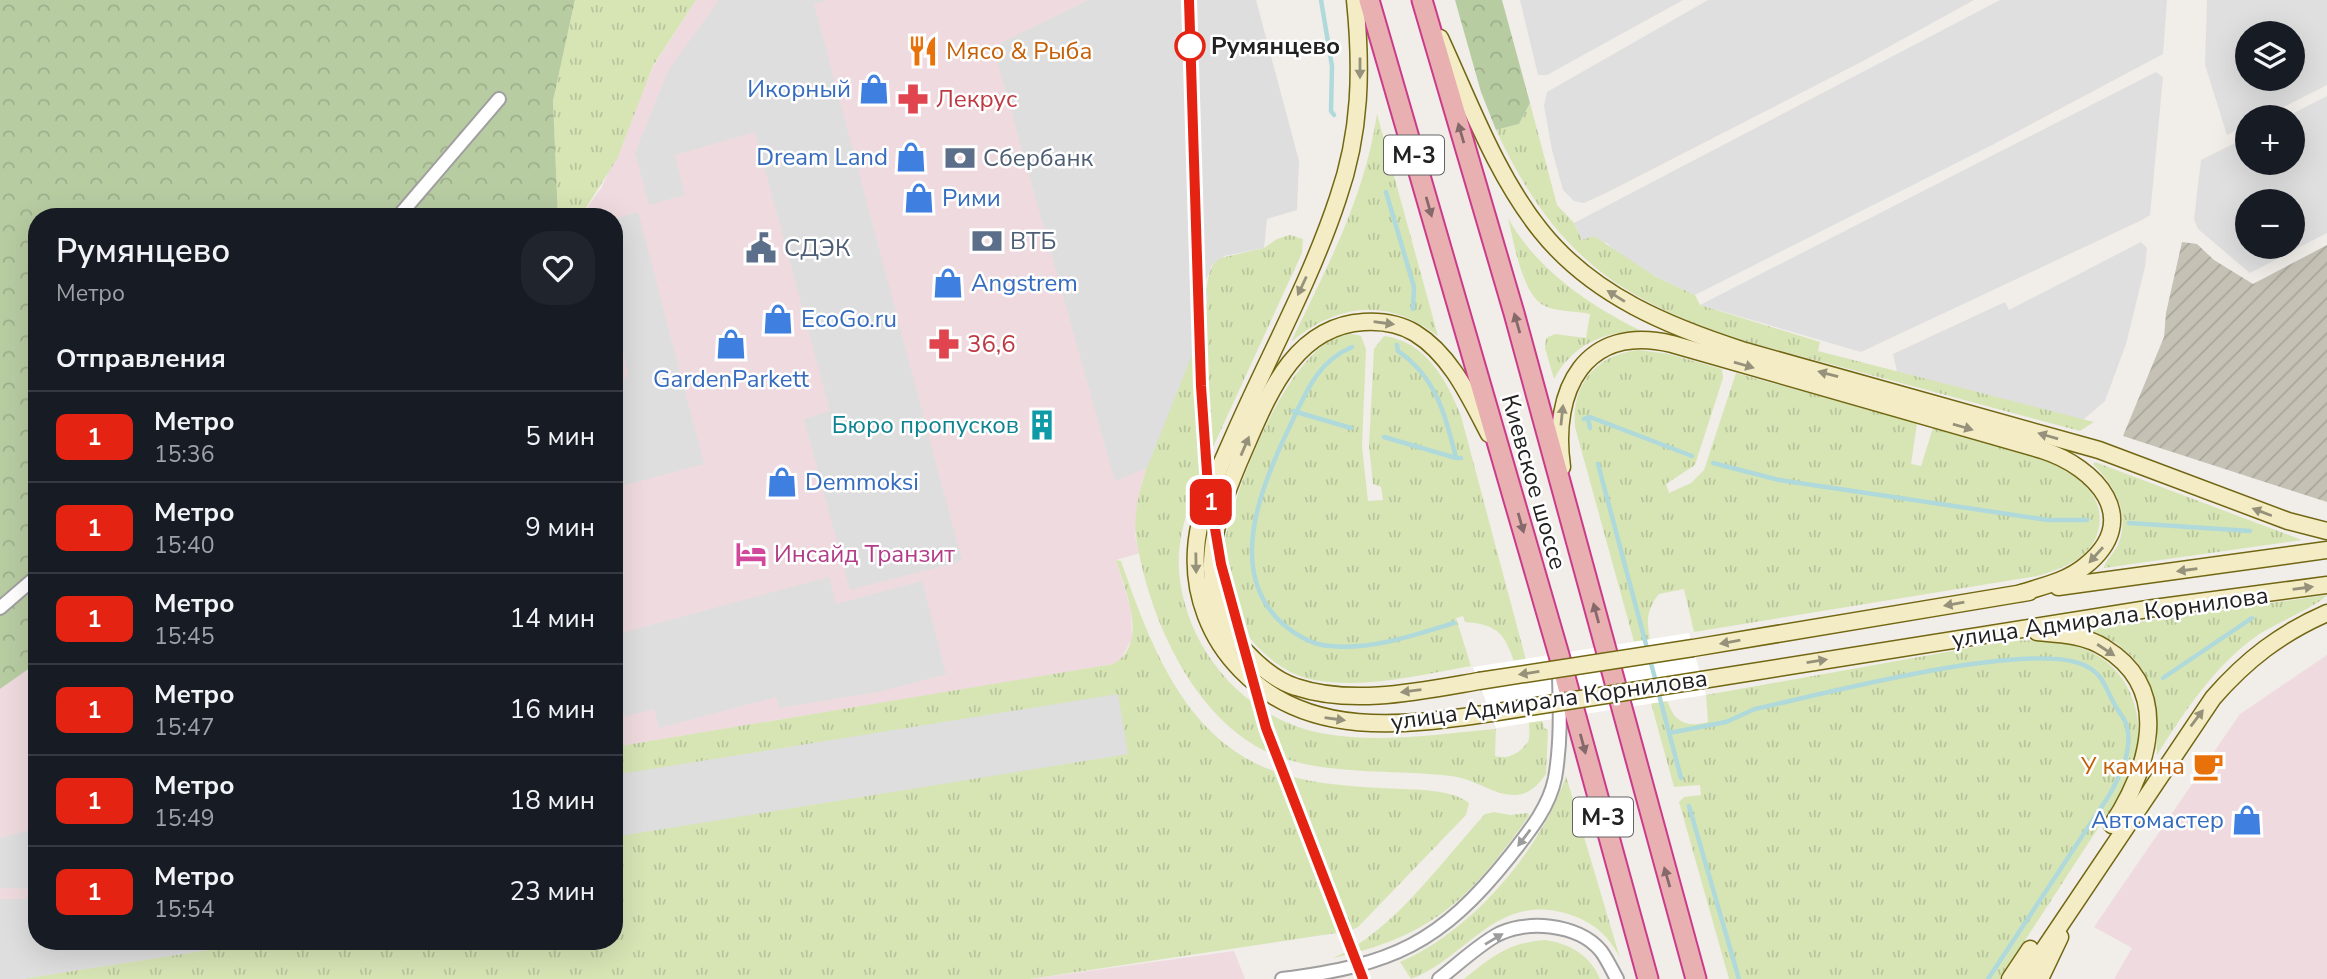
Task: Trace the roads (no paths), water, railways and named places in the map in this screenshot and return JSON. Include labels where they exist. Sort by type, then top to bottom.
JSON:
[{"type":"highway","name":"Киевское шоссе","points":[[1369,0],[1559,655],[1648,979]]},
{"type":"highway","name":"Киевское шоссе","points":[[1422,0],[1568,507],[1696,979]]},
{"type":"main road","name":"улица Адмирала Корнилова","points":[[1355,0],[1360,47],[1360,105],[1348,166],[1314,258],[1208,495],[1196,549],[1197,586],[1206,617],[1225,651],[1261,689],[1287,706],[1323,718],[1378,724],[1490,713],[2017,629],[2327,585]]},
{"type":"main road","points":[[1422,0],[1480,125],[1533,220],[1583,272],[1638,309],[1695,335],[2099,450],[2288,521],[2327,531]]},
{"type":"main road","name":"улица Адмирала Корнилова","points":[[1502,457],[1466,391],[1431,344],[1403,327],[1388,323],[1350,323],[1336,327],[1298,351],[1272,389],[1226,492],[1211,550],[1213,583],[1227,625],[1250,656],[1282,682],[1311,691],[1344,696],[1378,695],[1693,648],[2021,593],[2327,550]]},
{"type":"main road","points":[[1568,507],[1561,441],[1565,396],[1573,377],[1591,357],[1613,344],[1632,340],[1660,341],[2042,450],[2080,466],[2097,481],[2108,501],[2111,520],[2108,538],[2094,559],[2077,572],[2021,593]]},
{"type":"main road","points":[[2024,979],[2196,719],[2219,690],[2271,642],[2327,613]]},
{"type":"main road","points":[[2010,979],[2131,794],[2144,764],[2149,730],[2146,703],[2138,685],[2113,654],[2076,636],[2017,629]]},
{"type":"main road","points":[[2040,979],[2072,904]]},
{"type":"main road","points":[[1686,943],[1702,979]]},
{"type":"street","points":[[406,208],[499,99]]},
{"type":"street","points":[[0,608],[28,584]]},
{"type":"street","points":[[1282,979],[1338,972],[1402,950],[1442,928],[1485,886],[1538,818],[1552,788],[1560,730],[1559,655]]},
{"type":"street","points":[[1439,979],[1496,935],[1523,926],[1569,931],[1584,939],[1600,949],[1617,979]]},
{"type":"waterway","points":[[1321,0],[1332,66],[1331,111],[1334,115]]},
{"type":"waterway","points":[[1386,192],[1414,287],[1413,309]]},
{"type":"waterway","points":[[1397,345],[1398,351],[1422,373],[1438,398],[1456,458],[1461,458]]},
{"type":"waterway","points":[[1352,347],[1329,361],[1320,371],[1278,451],[1268,476],[1254,529],[1252,555],[1256,580],[1265,603],[1283,624],[1317,644],[1346,647],[1377,644],[1454,623]]},
{"type":"waterway","points":[[1293,411],[1351,428]]},
{"type":"waterway","points":[[1584,419],[1590,417],[1692,456]]},
{"type":"waterway","points":[[1588,418],[1590,428]]},
{"type":"waterway","points":[[1384,437],[1456,458]]},
{"type":"waterway","points":[[1713,463],[1779,480],[2048,520],[2087,520]]},
{"type":"waterway","points":[[1598,464],[1656,682]]},
{"type":"waterway","points":[[2129,523],[2250,531]]},
{"type":"waterway","points":[[2163,678],[2252,618]]},
{"type":"waterway","points":[[1669,733],[1726,722],[1755,709],[1827,692],[1975,664],[2021,659],[2059,659],[2086,666],[2097,673],[2128,730],[2125,760],[2108,797],[1988,979]]},
{"type":"waterway","points":[[1658,691],[1681,778]]},
{"type":"waterway","points":[[1689,806],[1739,979]]},
{"type":"metro line","name":"1","points":[[1189,0],[1201,386],[1208,487],[1221,564],[1239,639],[1266,728],[1363,979]]},
{"type":"place","name":"Румянцево","points":[[1190,46]]},
{"type":"place","name":"Мясо & Рыба","points":[[923,51]]},
{"type":"place","name":"Икорный","points":[[874,89]]},
{"type":"place","name":"Лекрус","points":[[913,99]]},
{"type":"place","name":"Dream Land","points":[[911,157]]},
{"type":"place","name":"Сбербанк","points":[[960,158]]},
{"type":"place","name":"Рими","points":[[919,198]]},
{"type":"place","name":"ВТБ","points":[[987,241]]},
{"type":"place","name":"СДЭК","points":[[761,248]]},
{"type":"place","name":"Angstrem","points":[[948,283]]},
{"type":"place","name":"EcoGo.ru","points":[[778,319]]},
{"type":"place","name":"GardenParkett","points":[[731,344]]},
{"type":"place","name":"36,6","points":[[944,344]]},
{"type":"place","name":"Бюро пропусков","points":[[1042,425]]},
{"type":"place","name":"Demmoksi","points":[[782,482]]},
{"type":"place","name":"Инсайд Транзит","points":[[751,554]]},
{"type":"place","name":"У камина","points":[[2208,766]]},
{"type":"place","name":"Автомастер","points":[[2247,820]]}]
